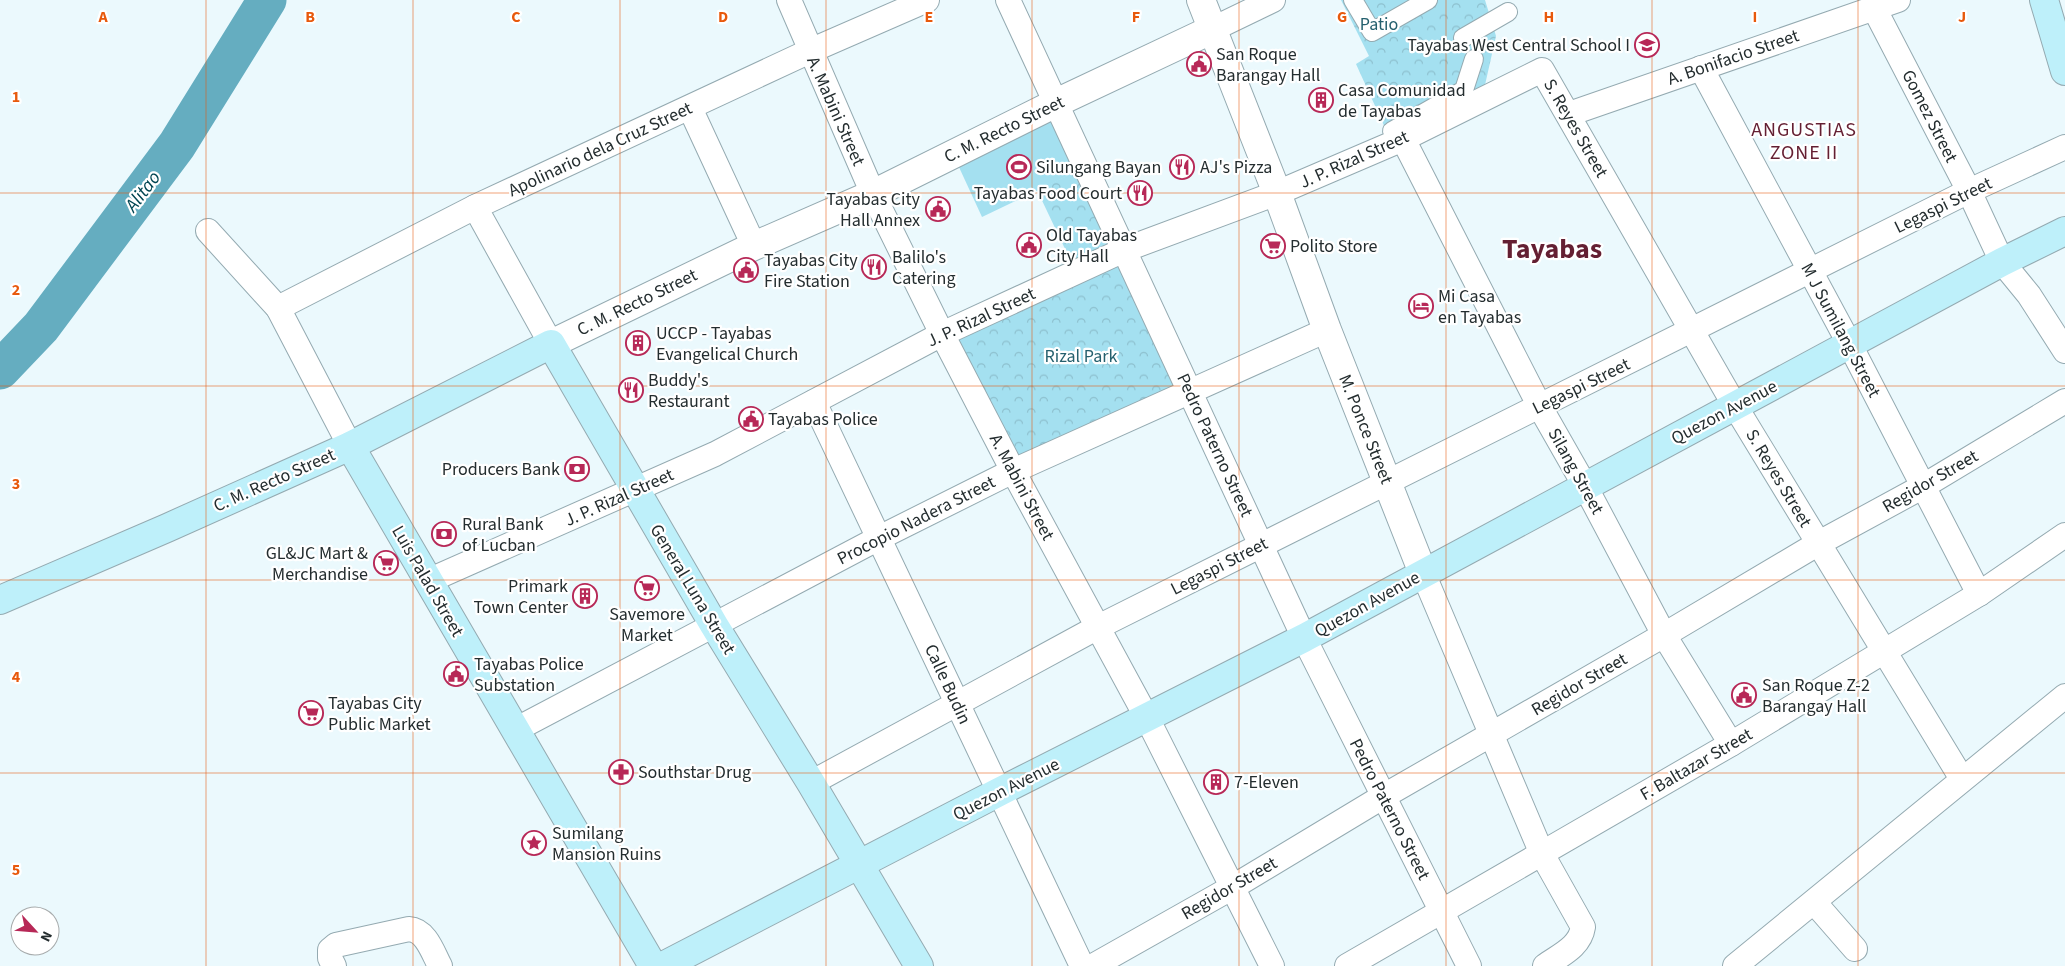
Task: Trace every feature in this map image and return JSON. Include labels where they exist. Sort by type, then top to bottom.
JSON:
[{"type":"main road","points":[[2044,0],[2065,71]]},
{"type":"main road","name":"Quezon Avenue","points":[[663,966],[999,792],[1304,638],[2002,262],[2065,231]]},
{"type":"main road","name":"C. M. Recto Street","points":[[0,600],[350,446],[551,344]]},
{"type":"main road","name":"General Luna Street","points":[[551,344],[634,490],[919,966]]},
{"type":"main road","name":"Luis Palad Street","points":[[350,446],[653,966]]},
{"type":"street","name":"A. Mabini Street","points":[[789,0],[873,194],[942,334],[1013,471],[1147,718],[1272,966]]},
{"type":"street","name":"Apolinario dela Cruz Street","points":[[278,308],[475,207],[810,51],[927,0]]},
{"type":"street","name":"Pedro Paterno Street","points":[[1008,0],[1304,638],[1469,966]]},
{"type":"street","name":"M. Ponce Street","points":[[1201,0],[1277,193],[1327,330],[1423,573],[1542,854],[1583,927],[1582,937],[1578,943],[1544,966]]},
{"type":"street","name":"C. M. Recto Street","points":[[551,344],[754,246],[873,194],[1056,103],[1273,0]]},
{"type":"street","points":[[1353,0],[1372,32],[1428,0]]},
{"type":"street","name":"A. Bonifacio Street","points":[[1568,114],[1898,0]]},
{"type":"street","name":"Gomez Street","points":[[1874,8],[1969,191],[2002,262],[2029,295],[2065,351]]},
{"type":"street","points":[[1463,38],[1508,12]]},
{"type":"street","points":[[1398,135],[1464,90],[1474,58]]},
{"type":"street","name":"M J Sumilang Street","points":[[1701,68],[1850,345],[1979,594]]},
{"type":"street","name":"J. P. Rizal Street","points":[[428,581],[715,454],[942,334],[1124,250],[1277,193],[1398,135],[1542,70]]},
{"type":"street","name":"S. Reyes Street","points":[[1542,70],[1736,406],[1962,779]]},
{"type":"street","points":[[690,108],[754,246]]},
{"type":"street","name":"Silang Street","points":[[1398,135],[1540,407],[1585,486],[1664,635],[1731,744]]},
{"type":"street","name":"Legaspi Street","points":[[811,783],[1098,627],[1969,191],[2065,147]]},
{"type":"street","name":"General Luna Street","points":[[475,207],[551,344]]},
{"type":"street","name":"Luis Palad Street","points":[[208,231],[278,308],[350,446]]},
{"type":"street","name":"Procopio Nadera Street","points":[[515,730],[879,538],[1013,471],[1327,330]]},
{"type":"street","name":"Regidor Street","points":[[1093,966],[1233,887],[1384,796],[1664,635],[1819,543],[1922,487],[2065,401]]},
{"type":"street","name":"Calle Budin","points":[[814,402],[1082,966]]},
{"type":"street","name":"F. Baltazar Street","points":[[1346,966],[1731,744],[1979,594],[2065,535]]},
{"type":"street","points":[[1735,966],[2065,696]]},
{"type":"street","points":[[1814,902],[1855,948]]},
{"type":"street","points":[[334,966],[330,958],[330,950],[336,945],[409,929],[416,929],[422,933],[440,966]]},
{"type":"green space","name":"Patio","points":[[1341,0],[1485,0],[1496,36],[1485,85],[1386,130],[1356,64],[1369,56]]},
{"type":"green space","name":"Silungang Bayan","points":[[1056,118],[1080,170],[982,217],[958,165]]},
{"type":"green space","name":"Rizal Park","points":[[1086,167],[1190,392],[1013,471],[942,334],[1076,272],[1037,190]]},
{"type":"waterway","name":"Alitao","points":[[0,370],[41,327],[177,145],[267,0]]},
{"type":"place","name":"Tayabas West Central School I","points":[[1647,45]]},
{"type":"place","name":"San Roque Barangay Hall","points":[[1199,64]]},
{"type":"place","name":"Casa Comunidad de Tayabas","points":[[1321,100]]},
{"type":"place","name":"Silungang Bayan","points":[[1019,167]]},
{"type":"place","name":"AJ's Pizza","points":[[1182,167]]},
{"type":"place","name":"Tayabas Food Court","points":[[1140,193]]},
{"type":"place","name":"Tayabas City Hall Annex","points":[[938,209]]},
{"type":"place","name":"Old Tayabas City Hall","points":[[1029,245]]},
{"type":"place","name":"Polito Store","points":[[1273,246]]},
{"type":"place","name":"Balilo's Catering","points":[[874,267]]},
{"type":"place","name":"Tayabas City Fire Station","points":[[746,270]]},
{"type":"place","name":"Mi Casa en Tayabas","points":[[1421,306]]},
{"type":"place","name":"UCCP - Tayabas Evangelical Church","points":[[638,343]]},
{"type":"place","name":"Buddy's Restaurant","points":[[631,390]]},
{"type":"place","name":"Tayabas Police","points":[[751,419]]},
{"type":"place","name":"Producers Bank","points":[[577,469]]},
{"type":"place","name":"Rural Bank of Lucban","points":[[444,534]]},
{"type":"place","name":"GL&JC Mart & Merchandise","points":[[386,563]]},
{"type":"place","name":"Savemore Market","points":[[647,588]]},
{"type":"place","name":"Primark Town Center","points":[[585,596]]},
{"type":"place","name":"Tayabas Police Substation","points":[[456,674]]},
{"type":"place","name":"San Roque Z-2 Barangay Hall","points":[[1744,695]]},
{"type":"place","name":"Tayabas City Public Market","points":[[311,713]]},
{"type":"place","name":"Southstar Drug","points":[[621,772]]},
{"type":"place","name":"7-Eleven","points":[[1216,782]]},
{"type":"place","name":"Sumilang Mansion Ruins","points":[[534,843]]},
{"type":"district","name":"ANGUSTIAS ZONE II","points":[[1804,140]]},
{"type":"district","name":"Tayabas","points":[[1552,248]]}]
